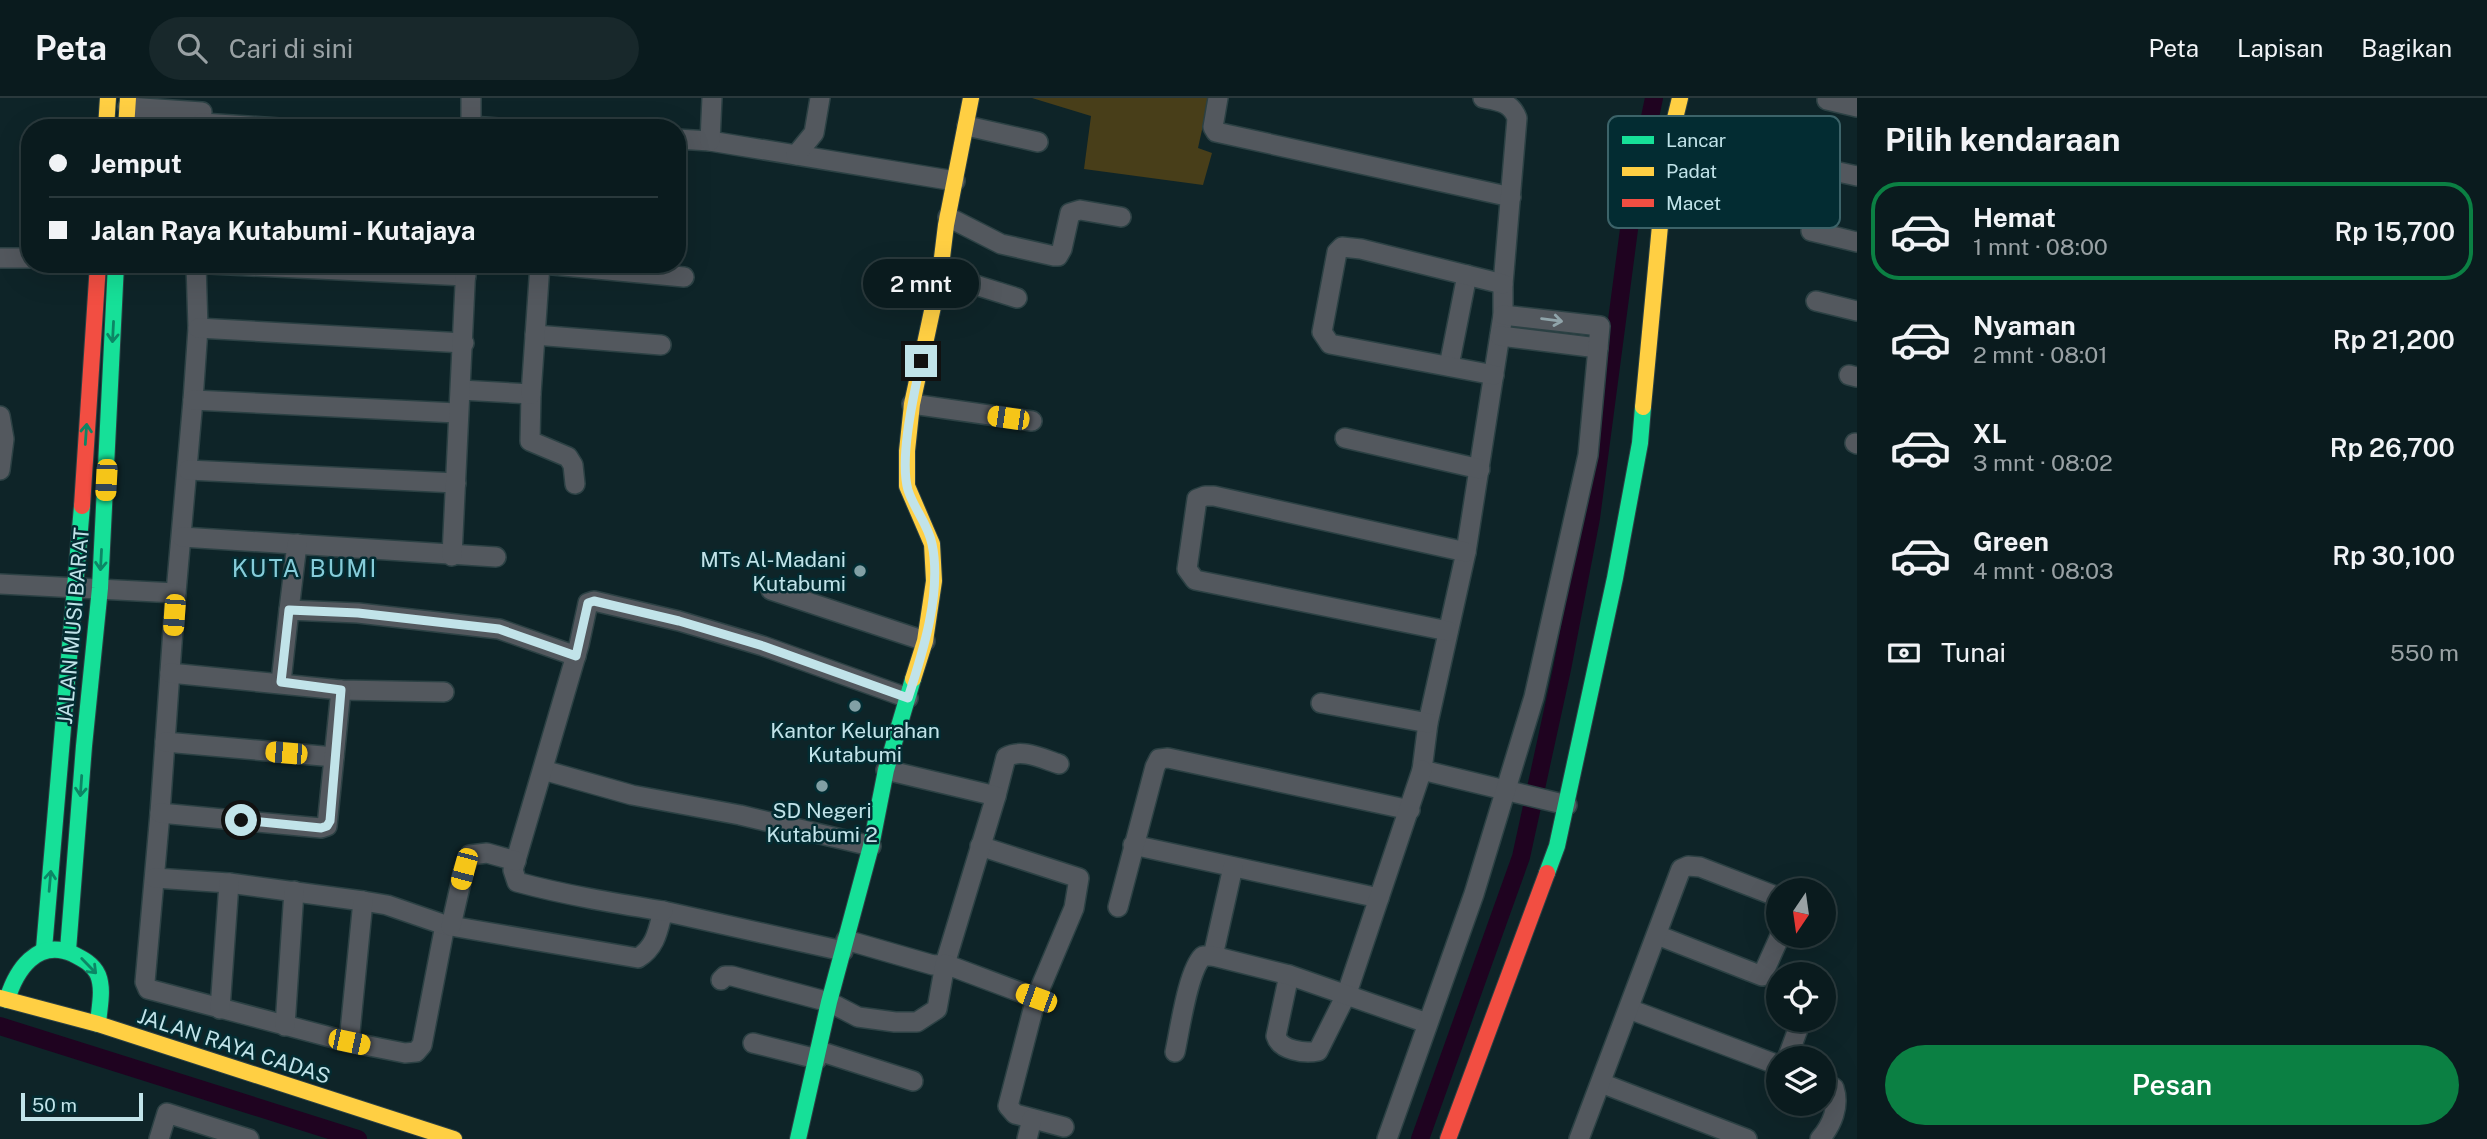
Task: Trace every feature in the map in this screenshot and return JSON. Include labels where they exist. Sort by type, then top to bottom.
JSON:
[{"type":"street","points":[[471,98],[471,119]]},
{"type":"street","points":[[710,141],[712,98]]},
{"type":"street","points":[[796,155],[814,133],[820,98]]},
{"type":"street","points":[[798,1139],[871,846],[886,770],[925,640],[934,581],[932,544],[907,486],[907,451],[912,404],[940,274],[971,98]]},
{"type":"street","points":[[1218,98],[1213,127],[1216,132],[1511,197]]},
{"type":"street","points":[[1289,975],[1276,1036],[1280,1045],[1285,1047],[1311,1053],[1318,1051],[1346,993],[1422,769],[1428,723],[1466,552],[1503,315],[1503,284],[1517,118],[1513,108],[1483,98]]},
{"type":"street","points":[[1676,116],[1680,98]]},
{"type":"street","points":[[1828,98],[1827,100],[1857,107]]},
{"type":"street","points":[[108,102],[226,119]]},
{"type":"street","points":[[967,127],[1038,142]]},
{"type":"street","points":[[686,140],[710,141],[955,181]]},
{"type":"street","points":[[948,218],[1001,244],[1058,256],[1070,213],[1080,210],[1121,217]]},
{"type":"street","points":[[1448,1139],[1557,846],[1561,803],[1615,578],[1640,443],[1660,228]]},
{"type":"street","points":[[1811,231],[1857,242]]},
{"type":"street","points":[[1494,375],[1330,344],[1322,332],[1337,252],[1342,247],[1361,249],[1503,284]]},
{"type":"street","points":[[0,258],[21,258]]},
{"type":"street","name":"JALAN MUSI BARAT","points":[[44,948],[76,588],[96,273]]},
{"type":"street","name":"JALAN MUSI BARAT","points":[[68,950],[100,588],[116,273]]},
{"type":"street","points":[[197,273],[198,328],[145,982],[148,989],[349,1042],[405,1053],[416,1052],[422,1045],[448,926],[470,855],[487,853],[516,861]]},
{"type":"street","points":[[452,556],[466,273]]},
{"type":"street","points":[[540,273],[528,436],[530,441],[568,457],[573,464],[575,484]]},
{"type":"street","points":[[640,273],[684,277]]},
{"type":"street","points":[[940,274],[1017,298]]},
{"type":"street","points":[[1449,366],[1467,275]]},
{"type":"street","points":[[1816,301],[1857,311]]},
{"type":"street","points":[[1387,1139],[1474,894],[1534,696],[1588,455],[1601,326],[1503,315]]},
{"type":"street","points":[[198,328],[464,343]]},
{"type":"street","points":[[535,335],[661,345]]},
{"type":"street","points":[[1500,336],[1598,348]]},
{"type":"street","points":[[461,390],[531,394]]},
{"type":"street","points":[[193,400],[457,413]]},
{"type":"street","points":[[912,404],[1032,421]]},
{"type":"street","points":[[0,416],[4,439],[0,470]]},
{"type":"street","points":[[1345,438],[1480,469]]},
{"type":"street","points":[[188,470],[456,483]]},
{"type":"street","points":[[1448,631],[1195,580],[1187,569],[1197,499],[1214,496],[1466,552]]},
{"type":"street","points":[[182,537],[496,557]]},
{"type":"street","points":[[281,682],[297,544]]},
{"type":"street","points":[[0,584],[176,593]]},
{"type":"street","points":[[771,590],[925,640]]},
{"type":"street","points":[[908,698],[763,646],[679,621],[594,601],[588,603],[576,656],[513,870],[517,882],[587,898],[845,945],[933,965],[945,964],[1036,998]]},
{"type":"street","points":[[289,610],[358,613],[499,629],[576,656]]},
{"type":"street","points":[[170,673],[341,690],[444,692]]},
{"type":"street","points":[[160,813],[321,828],[327,826],[330,821],[341,690]]},
{"type":"street","points":[[1321,703],[1428,723]]},
{"type":"street","points":[[165,742],[334,757]]},
{"type":"street","points":[[721,980],[725,976],[732,976],[830,1002],[859,1017],[917,1022],[937,1009],[945,964],[1006,757],[1014,753],[1031,755],[1059,764]]},
{"type":"street","points":[[1118,907],[1159,759],[1410,810]]},
{"type":"street","points":[[1422,769],[1561,803]]},
{"type":"street","points":[[543,770],[632,795],[740,815],[871,846]]},
{"type":"street","points":[[886,770],[996,796]]},
{"type":"street","points":[[1133,845],[1379,898]]},
{"type":"street","points":[[980,846],[1079,878],[1074,908],[1036,998],[1008,1106],[1015,1114],[1064,1128]]},
{"type":"street","points":[[1579,1139],[1681,869],[1688,866],[1700,867],[1766,892]]},
{"type":"street","points":[[1213,956],[1233,867]]},
{"type":"street","points":[[155,877],[229,883],[387,905],[448,926],[638,958],[647,953],[655,941],[663,911]]},
{"type":"street","points":[[220,1009],[229,883]]},
{"type":"street","points":[[285,1026],[295,891]]},
{"type":"street","points":[[349,1042],[363,901]]},
{"type":"street","points":[[1657,935],[1762,976],[1775,948]]},
{"type":"street","points":[[4,999],[11,981],[30,958],[44,948],[68,950],[89,962],[97,973],[100,984],[98,1024]]},
{"type":"street","points":[[1175,1052],[1196,962],[1203,956],[1213,956],[1289,975],[1427,1023]]},
{"type":"street","name":"JALAN RAYA CADAS","points":[[4,999],[98,1024],[454,1139]]},
{"type":"street","points":[[1629,1009],[1766,1060]]},
{"type":"street","points":[[753,1043],[818,1055],[914,1081]]},
{"type":"street","points":[[1601,1083],[1747,1139]]},
{"type":"street","points":[[159,1139],[167,1113],[249,1139]]},
{"type":"street","points":[[1820,1139],[1830,1127],[1833,1116]]},
{"type":"street","points":[[1027,1139],[1032,1119]]},
{"type":"shaded area","points":[[1032,98],[1209,98],[1198,148],[1212,153],[1203,185],[1084,169],[1091,116]]},
{"type":"waterway","points":[[1650,116],[1654,98]]},
{"type":"waterway","points":[[1420,1139],[1521,857],[1562,669],[1591,518],[1629,228]]},
{"type":"waterway","points":[[0,1026],[358,1139]]},
{"type":"traffic: fast","points":[[68,950],[100,588],[116,273]]},
{"type":"traffic: fast","points":[[1547,873],[1557,846],[1615,578],[1640,443],[1643,407]]},
{"type":"traffic: fast","points":[[44,949],[82,506]]},
{"type":"traffic: fast","points":[[798,1139],[829,1002],[871,846],[886,770],[913,679]]},
{"type":"traffic: fast","points":[[7,1000],[16,978],[30,960],[49,950],[60,950],[84,960],[98,975],[101,993],[98,1024]]},
{"type":"traffic: slow","points":[[107,119],[108,98]]},
{"type":"traffic: slow","points":[[127,119],[128,98]]},
{"type":"traffic: slow","points":[[913,679],[925,641],[934,581],[932,544],[907,486],[907,451],[912,404],[940,274],[946,225],[971,98]]},
{"type":"traffic: slow","points":[[1676,116],[1680,98]]},
{"type":"traffic: slow","points":[[1643,407],[1660,228]]},
{"type":"traffic: slow","points":[[0,998],[98,1024],[454,1139]]},
{"type":"traffic: jam","points":[[82,506],[97,273]]},
{"type":"traffic: jam","points":[[1448,1139],[1547,873]]},
{"type":"place","name":"MTs Al-Madani Kutabumi","points":[[860,571]]},
{"type":"place","name":"Kantor Kelurahan Kutabumi","points":[[855,706]]},
{"type":"place","name":"SD Negeri Kutabumi 2","points":[[822,786]]},
{"type":"district","name":"KUTA BUMI","points":[[305,568]]},
{"type":"route","points":[[241,820],[321,828],[327,826],[330,821],[341,690],[281,682],[289,610],[358,613],[499,629],[576,656],[588,603],[594,601],[679,621],[763,646],[908,698],[925,640],[934,581],[932,544],[907,486],[907,451],[912,404],[921,361]]}]
